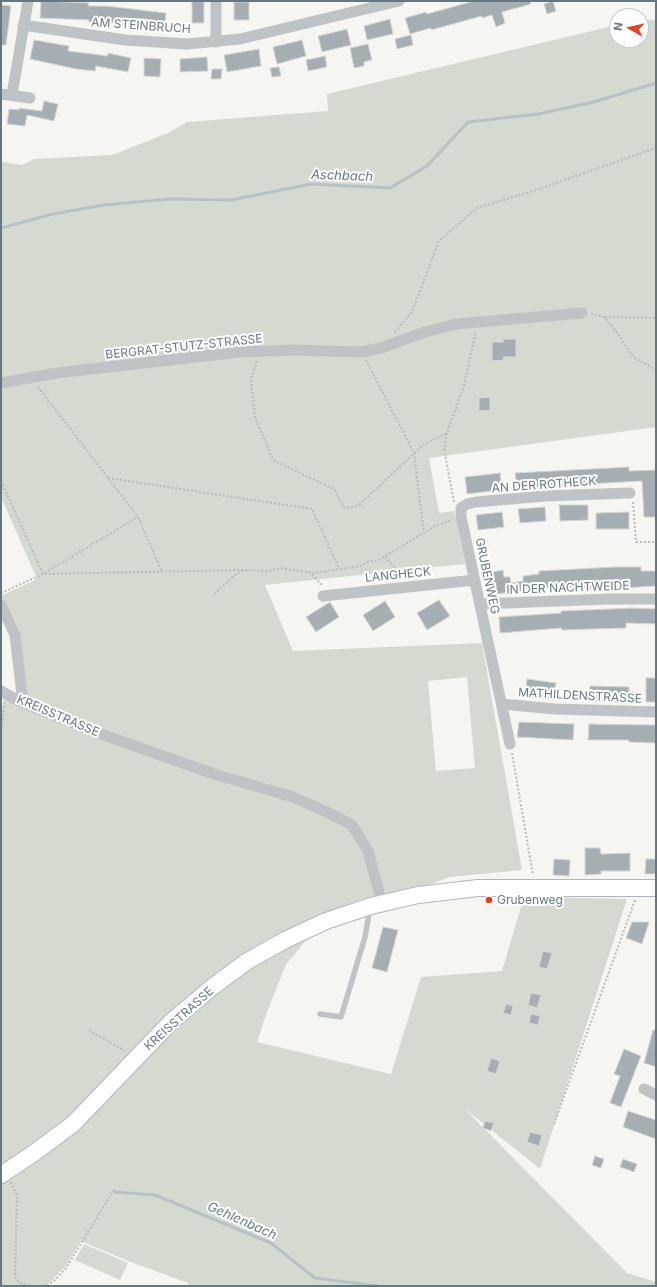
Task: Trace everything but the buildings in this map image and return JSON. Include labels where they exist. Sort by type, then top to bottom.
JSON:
[{"type":"street","points":[[28,1],[7,95],[30,98]]},
{"type":"street","points":[[216,1],[216,42]]},
{"type":"street","name":"AM STEINBRUCH","points":[[23,26],[133,41],[186,44],[240,39],[362,5],[399,1]]},
{"type":"street","name":"BERGRAT-STUTZ-STRASSE","points":[[1,383],[240,352],[294,350],[361,352],[381,348],[425,332],[456,324],[582,313]]},
{"type":"street","name":"AN DER ROTHECK","points":[[461,512],[467,504],[491,501],[630,492]]},
{"type":"street","name":"GRUBENWEG","points":[[461,512],[510,744]]},
{"type":"street","name":"LANGHECK","points":[[328,596],[475,580]]},
{"type":"street","name":"IN DER NACHTWEIDE","points":[[480,604],[610,599],[656,599]]},
{"type":"street","points":[[1,605],[15,635],[23,703]]},
{"type":"street","name":"KREISSTRASSE","points":[[3,692],[23,703],[95,732],[217,775],[293,797],[352,825],[368,851],[376,904]]},
{"type":"street","name":"MATHILDENSTRASSE","points":[[502,704],[570,710],[656,712]]},
{"type":"street","name":"KREISSTRASSE","points":[[3,1174],[73,1124],[171,1022],[211,988],[246,962],[284,940],[326,921],[376,904],[418,895],[478,888],[656,888]]},
{"type":"street","points":[[644,1089],[656,1095]]},
{"type":"lane","points":[[320,1014],[341,1017],[376,904]]},
{"type":"path","points":[[381,348],[412,312],[439,242],[478,208],[536,190],[656,148]]},
{"type":"path","points":[[582,313],[604,317],[656,318]]},
{"type":"path","points":[[604,317],[616,331],[633,358],[656,370]]},
{"type":"path","points":[[43,574],[244,570],[269,571],[281,568],[309,572],[340,568],[354,568],[385,556],[424,534],[435,526],[461,512],[454,502],[444,449],[447,433],[464,385],[478,322]]},
{"type":"path","points":[[259,351],[251,380],[255,417],[273,460],[335,490],[344,508],[358,506],[422,445],[447,433]]},
{"type":"path","points":[[361,352],[414,453],[424,534]]},
{"type":"path","points":[[31,378],[138,516],[162,572]]},
{"type":"path","points":[[108,478],[312,509],[340,568]]},
{"type":"path","points":[[1,481],[43,574]]},
{"type":"path","points":[[630,492],[634,504],[636,542],[656,542]]},
{"type":"path","points":[[1,593],[43,574],[138,516]]},
{"type":"path","points":[[385,556],[413,586]]},
{"type":"path","points":[[214,594],[235,575],[244,570]]},
{"type":"path","points":[[309,572],[328,596]]},
{"type":"path","points":[[1,736],[3,692]]},
{"type":"path","points":[[510,744],[536,888]]},
{"type":"path","points":[[554,1124],[639,888]]},
{"type":"path","points":[[88,1030],[137,1057]]},
{"type":"path","points":[[3,1174],[17,1195],[15,1276],[18,1282],[22,1285],[29,1286]]},
{"type":"path","points":[[42,1286],[52,1282],[66,1268],[115,1188]]},
{"type":"shaded area","points":[[649,20],[656,20],[656,427],[429,458],[439,513],[454,511],[465,564],[265,585],[293,651],[482,643],[522,870],[450,877],[426,886],[362,899],[320,915],[305,923],[309,937],[286,964],[257,1042],[391,1074],[421,977],[502,971],[523,900],[533,897],[627,899],[540,1169],[464,1108],[627,1273],[656,1282],[656,1286],[188,1286],[188,1283],[128,1261],[81,1241],[65,1267],[46,1286],[1,1286],[1,716],[5,691],[26,701],[16,624],[1,596],[37,579],[1,497],[1,162],[22,165],[34,159],[112,155],[168,133],[187,122],[328,111],[327,94],[609,27],[609,48],[649,48]],"holes":[[[467,677],[475,768],[436,771],[428,681]]]},
{"type":"shaded area","points":[[84,1244],[128,1263],[120,1280],[75,1260]]},
{"type":"waterway","name":"Aschbach","points":[[1,228],[53,214],[104,205],[170,199],[231,200],[311,184],[390,188],[427,166],[468,122],[538,114],[594,102],[656,83]]},
{"type":"waterway","name":"Gehlenbach","points":[[115,1192],[155,1195],[271,1243],[315,1278],[378,1286]]},
{"type":"place","name":"Grubenweg","points":[[489,900]]}]
